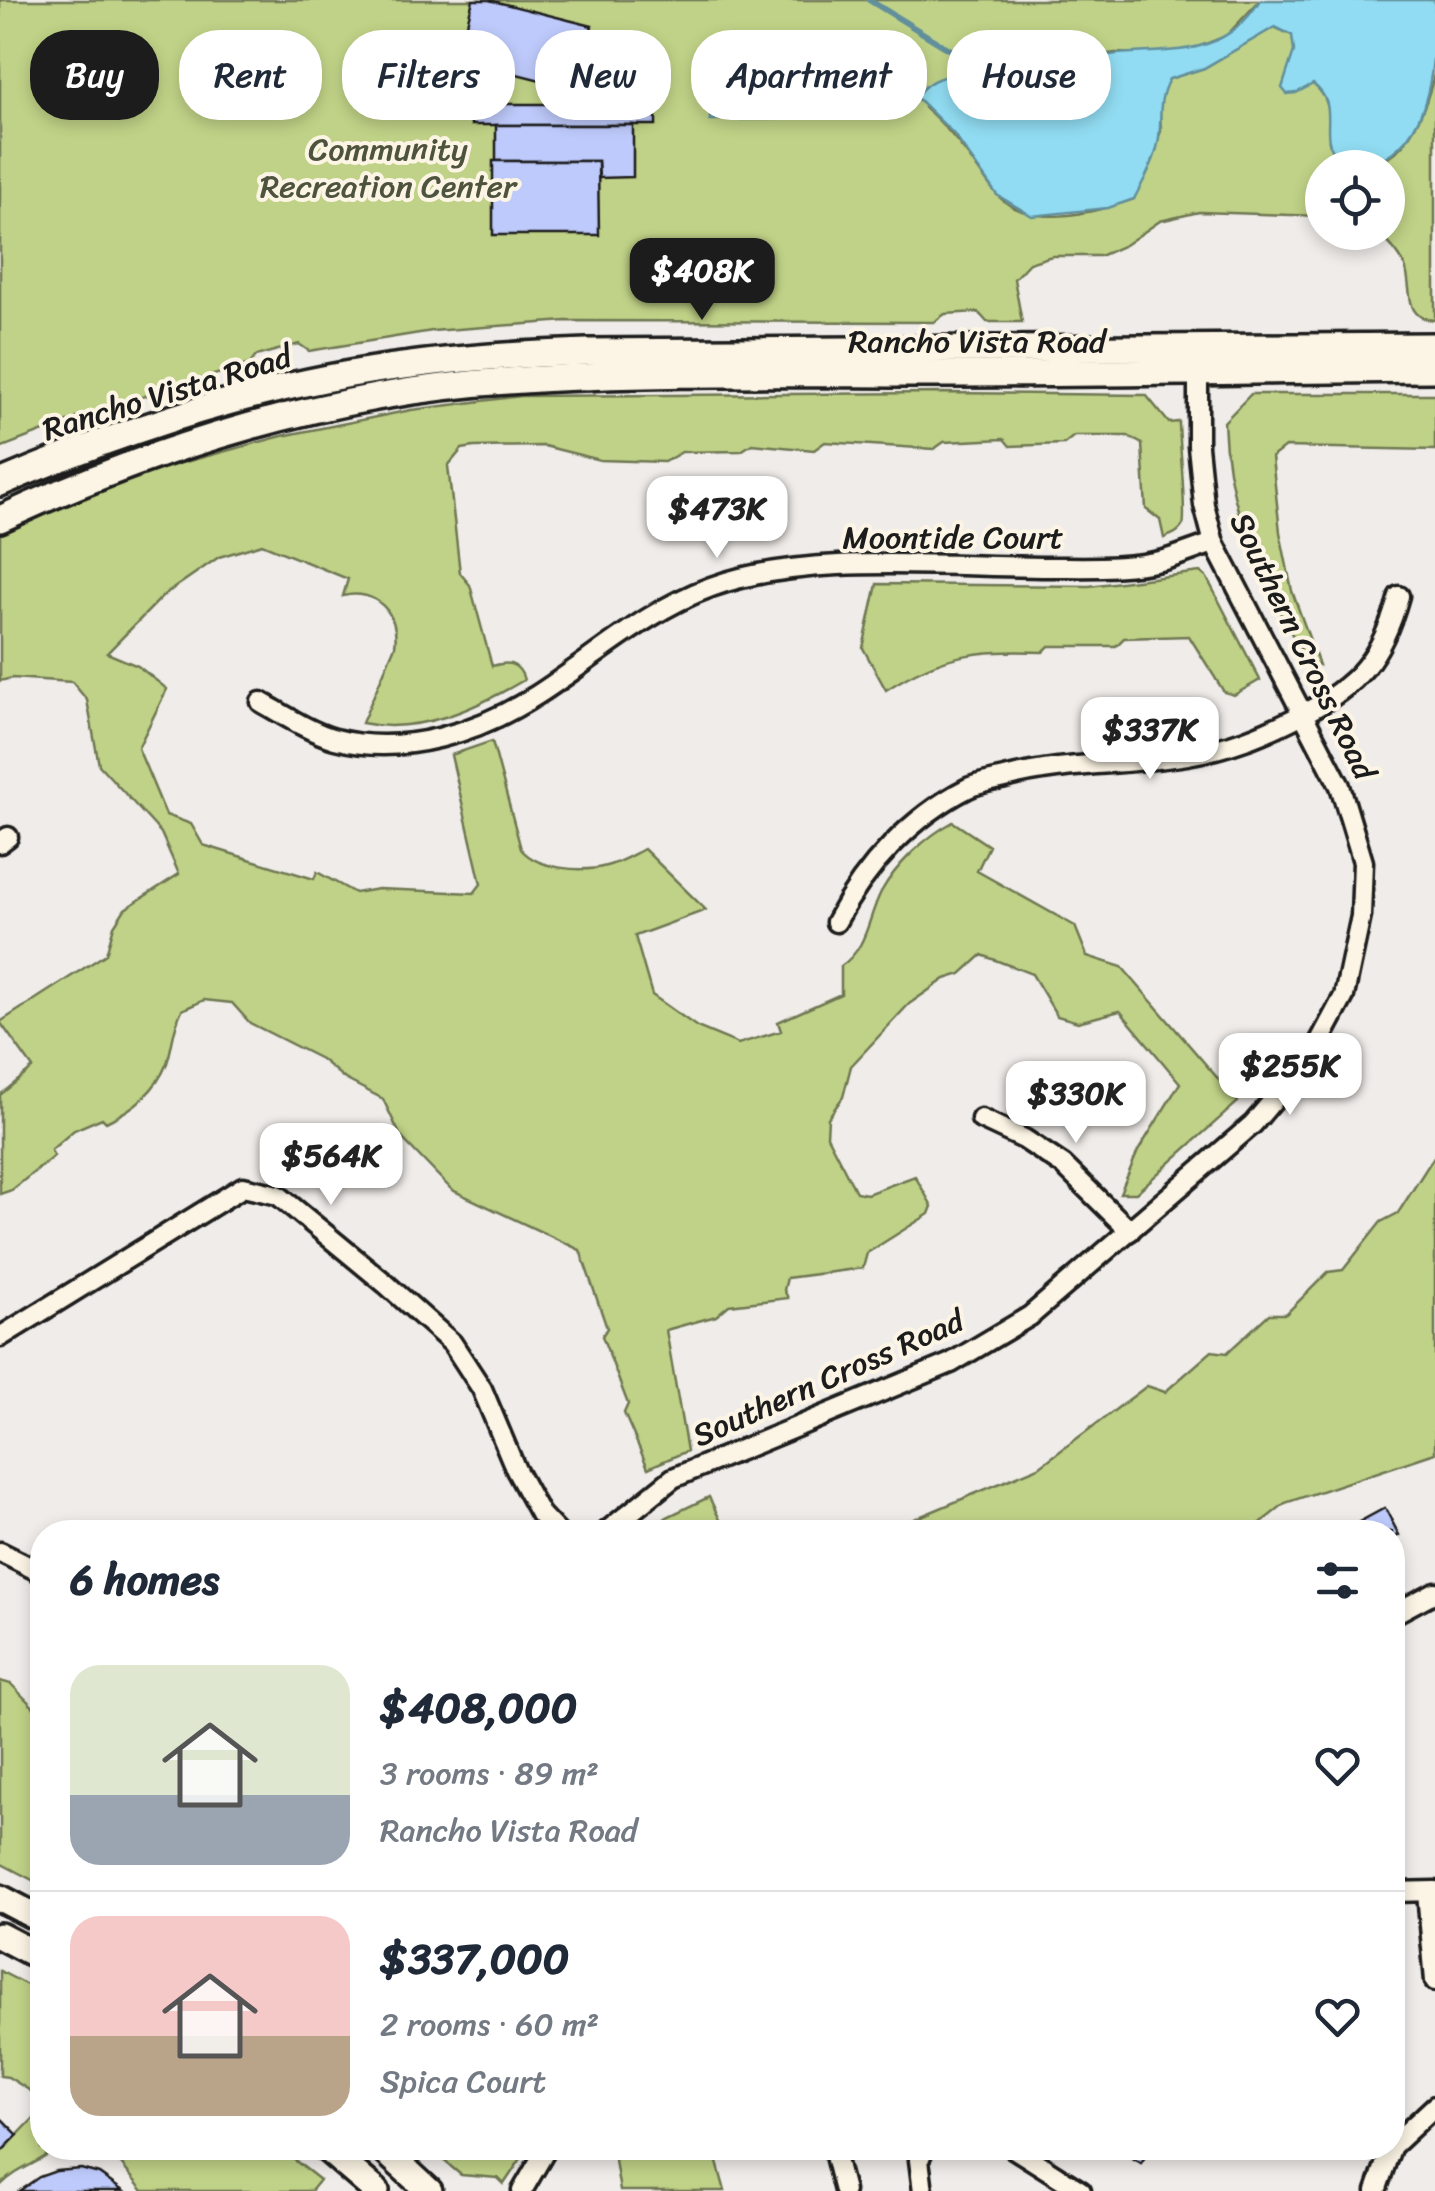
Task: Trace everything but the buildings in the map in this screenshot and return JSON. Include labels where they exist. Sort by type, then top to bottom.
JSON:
[{"type":"main road","name":"Rancho Vista Road","points":[[0,518],[166,452],[267,422],[379,397],[504,381],[1198,360],[1435,346]]},
{"type":"main road","name":"Rancho Vista Road","points":[[0,483],[140,428],[286,387],[408,365],[502,355],[587,352],[1198,360],[1435,369]]},
{"type":"main road","points":[[0,1898],[30,1914]]},
{"type":"main road","points":[[0,1936],[30,1952]]},
{"type":"main road","points":[[340,2160],[376,2191]]},
{"type":"main road","points":[[395,2160],[429,2191]]},
{"type":"street","name":"Southern Cross Road","points":[[621,1520],[673,1478],[951,1363],[1030,1316],[1254,1124],[1314,1052],[1344,996],[1361,916],[1363,862],[1340,786],[1214,543],[1204,504],[1198,446],[1198,360]]},
{"type":"street","name":"Moontide Court","points":[[261,702],[334,739],[382,747],[416,743],[468,730],[500,716],[653,614],[712,586],[786,570],[854,565],[1092,567],[1162,560],[1214,543]]},
{"type":"street","points":[[836,922],[874,861],[924,819],[970,788],[1024,773],[1184,756],[1246,743],[1305,713],[1334,696],[1366,668],[1388,636],[1399,596]]},
{"type":"street","points":[[981,1118],[1024,1138],[1063,1166],[1130,1231]]},
{"type":"street","points":[[0,1337],[243,1187],[278,1195],[452,1344],[482,1389],[516,1470],[546,1520]]},
{"type":"street","points":[[0,1552],[30,1567]]},
{"type":"street","points":[[1405,1608],[1435,1592]]},
{"type":"street","points":[[1405,1892],[1431,1892],[1435,1981]]},
{"type":"street","points":[[1405,2135],[1435,2106]]},
{"type":"street","points":[[522,2191],[540,2160]]},
{"type":"street","points":[[836,2160],[844,2191]]},
{"type":"street","points":[[919,2160],[923,2191]]},
{"type":"street","points":[[1048,2160],[1082,2191]]},
{"type":"street","points":[[1376,2191],[1387,2160]]},
{"type":"green space","name":"Community Recreation Center","points":[[0,0],[1260,0],[1226,36],[1193,49],[1154,54],[1111,54],[1111,30],[947,30],[947,96],[927,106],[927,30],[691,30],[691,120],[927,120],[927,110],[1008,204],[1042,215],[1080,213],[1134,199],[1161,131],[1159,97],[1169,79],[1204,68],[1274,27],[1292,35],[1303,87],[1313,84],[1324,96],[1329,142],[1341,150],[1305,150],[1305,215],[1199,212],[1160,221],[1125,245],[1100,256],[1052,256],[1029,263],[1014,279],[1022,322],[987,322],[978,312],[945,314],[934,322],[566,321],[432,331],[309,351],[299,344],[256,356],[250,364],[93,412],[0,448]]},
{"type":"green space","points":[[1435,71],[1435,320],[1424,318],[1413,308],[1407,272],[1396,252],[1405,250],[1405,150],[1397,150],[1413,130]]},
{"type":"green space","points":[[1251,394],[1435,394],[1435,450],[1285,447],[1272,457],[1280,532],[1292,591],[1319,665],[1309,663],[1277,607],[1250,548],[1232,487],[1224,422]]},
{"type":"green space","points":[[1146,395],[1169,423],[1179,422],[1183,525],[1164,538],[1160,520],[1146,509],[1142,444],[1128,436],[1074,436],[1064,444],[1010,446],[1004,439],[944,442],[934,449],[825,442],[814,450],[752,444],[741,451],[682,452],[664,462],[600,460],[544,446],[474,447],[462,449],[448,466],[460,573],[470,585],[492,666],[512,664],[524,680],[467,709],[426,722],[383,726],[362,723],[395,646],[396,634],[389,614],[365,596],[343,596],[348,579],[262,544],[219,557],[164,595],[107,653],[138,666],[167,689],[138,748],[166,815],[191,824],[203,845],[314,879],[317,872],[355,893],[378,889],[474,893],[481,884],[451,755],[492,741],[521,849],[528,856],[561,868],[585,869],[611,865],[644,849],[706,910],[635,936],[652,995],[697,1027],[738,1044],[781,1031],[778,1022],[841,994],[841,966],[862,942],[887,882],[922,844],[953,822],[989,846],[977,871],[1075,926],[1087,956],[1122,967],[1238,1102],[1136,1193],[1120,1193],[1138,1151],[1180,1083],[1120,1011],[1078,1022],[1057,1016],[1032,974],[982,955],[961,974],[945,979],[909,1004],[851,1066],[843,1097],[828,1118],[827,1136],[856,1192],[867,1194],[915,1176],[932,1206],[929,1214],[867,1253],[863,1268],[787,1278],[784,1290],[788,1298],[729,1305],[716,1316],[666,1330],[687,1451],[648,1468],[624,1413],[628,1404],[602,1336],[607,1328],[580,1250],[452,1190],[401,1137],[383,1099],[345,1079],[321,1059],[250,1023],[232,1003],[204,1000],[182,1010],[167,1063],[142,1098],[106,1122],[102,1118],[74,1130],[51,1150],[54,1156],[12,1190],[0,1194],[0,1095],[33,1068],[0,1022],[106,954],[114,926],[125,909],[179,874],[161,833],[99,765],[87,700],[72,682],[12,678],[0,681],[0,532],[141,474],[282,436],[411,410],[521,396]]},
{"type":"green space","points":[[1200,572],[1207,578],[1260,680],[1234,695],[1224,692],[1189,636],[1124,638],[1116,646],[1049,646],[1043,652],[961,656],[925,668],[886,690],[863,648],[877,584],[1089,586]]},
{"type":"green space","points":[[1435,1155],[1435,1453],[1285,1503],[1264,1520],[912,1520],[1039,1467],[1147,1386],[1165,1392],[1212,1351],[1227,1353],[1269,1314],[1286,1314],[1328,1272],[1343,1270],[1381,1222],[1398,1213]]},
{"type":"green space","points":[[709,1497],[720,1520],[663,1520]]},
{"type":"green space","points":[[0,1681],[11,1684],[30,1704],[30,1879],[0,1863]]},
{"type":"green space","points":[[0,1971],[30,1987],[30,2091],[0,2076]]},
{"type":"green space","points":[[30,2122],[30,2160],[40,2160],[0,2186],[0,2153]]},
{"type":"green space","points":[[118,2160],[294,2160],[320,2180],[311,2191],[143,2191]]},
{"type":"green space","points":[[443,2160],[520,2160],[504,2184],[498,2178],[461,2175]]},
{"type":"green space","points":[[615,2160],[716,2160],[725,2191],[620,2191]]},
{"type":"water","points":[[1260,0],[1435,0],[1432,71],[1420,117],[1408,137],[1395,150],[1333,150],[1322,93],[1313,84],[1296,93],[1287,94],[1282,88],[1294,51],[1292,35],[1275,27],[1204,68],[1169,79],[1162,97],[1155,155],[1134,199],[1108,208],[1032,216],[997,195],[953,133],[927,108],[927,86],[947,76],[947,120],[1111,120],[1111,54],[1208,44],[1244,21]]},
{"type":"waterway","points":[[869,0],[947,48]]}]
